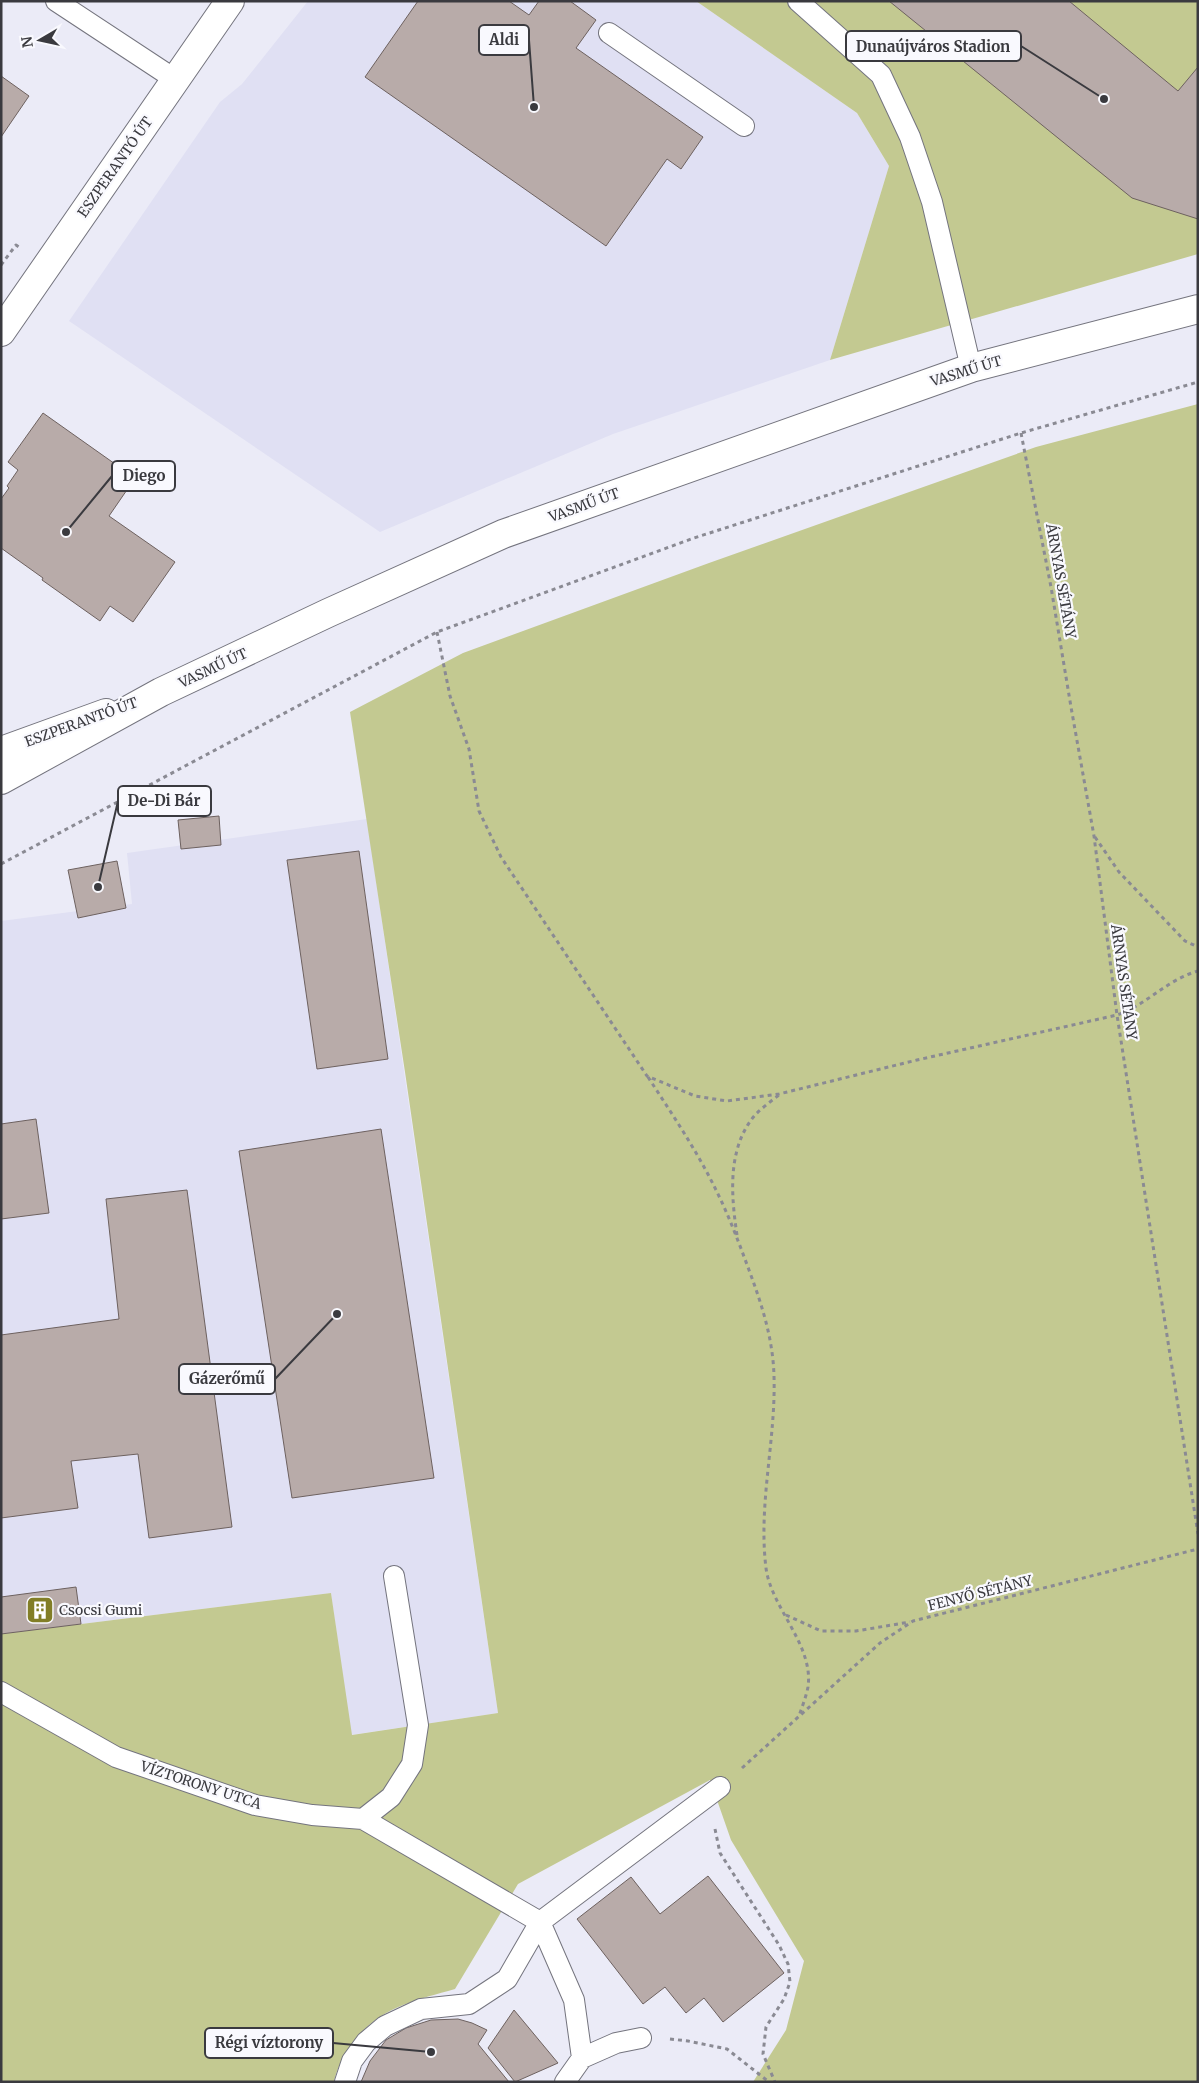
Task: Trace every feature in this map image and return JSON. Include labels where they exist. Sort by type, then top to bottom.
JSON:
[{"type":"street","name":"ESZPERANTÓ ÚT","points":[[1,332],[230,1]]},
{"type":"street","name":"VASMŰ ÚT","points":[[1,780],[161,692],[328,613],[503,534],[971,368],[1198,309]]},
{"type":"street","name":"ESZPERANTÓ ÚT","points":[[1,751],[161,692]]},
{"type":"lane","points":[[56,1],[176,80]]},
{"type":"lane","points":[[798,1],[881,75],[910,138],[932,202],[971,368]]},
{"type":"lane","points":[[609,33],[744,126]]},
{"type":"lane","points":[[363,1819],[392,1797],[412,1764],[418,1725],[394,1576]]},
{"type":"lane","name":"VÍZTORONY UTCA","points":[[1,1692],[116,1757],[255,1805],[312,1815],[363,1819],[540,1922]]},
{"type":"lane","points":[[345,2082],[352,2061],[366,2042],[385,2026],[421,2009],[469,2004],[507,1979],[540,1922],[720,1788]]},
{"type":"lane","points":[[540,1922],[574,2000],[582,2058]]},
{"type":"lane","points":[[565,2082],[582,2058],[616,2043],[641,2038]]},
{"type":"path","points":[[1,265],[16,245]]},
{"type":"path","points":[[1,864],[437,632],[694,538],[1021,433],[1198,382]]},
{"type":"path","name":"ÁRNYAS SÉTÁNY","points":[[1021,433],[1050,578],[1070,707],[1094,836],[1117,1015],[1198,1534]]},
{"type":"path","points":[[437,632],[450,696],[469,749],[479,811],[501,857],[647,1076],[716,1190],[752,1280],[772,1343],[774,1377],[770,1461],[764,1509],[766,1571],[774,1592],[805,1654],[808,1687],[798,1717]]},
{"type":"path","points":[[1094,836],[1119,872],[1185,941],[1198,947]]},
{"type":"path","points":[[647,1076],[695,1096],[719,1100],[727,1101],[779,1094],[917,1060],[1117,1015],[1133,1010],[1163,987],[1187,974],[1198,971]]},
{"type":"path","points":[[738,1241],[731,1198],[734,1168],[740,1139],[755,1116],[779,1094]]},
{"type":"path","name":"FENYŐ SÉTÁNY","points":[[720,1788],[880,1643],[914,1622],[1198,1549]]},
{"type":"path","points":[[786,1615],[821,1631],[856,1632],[914,1622]]},
{"type":"path","points":[[720,1788],[722,1808],[714,1825],[720,1853],[779,1945],[788,1964],[790,1982],[776,2014],[766,2026],[762,2054],[775,2082]]},
{"type":"path","points":[[641,2038],[688,2041],[728,2048],[769,2082]]},
{"type":"shaded area","points":[[308,1],[696,1],[857,113],[889,166],[830,360],[613,434],[380,532],[69,321],[220,102],[242,84]]},
{"type":"shaded area","points":[[367,819],[498,1713],[351,1735],[331,1593],[1,1634],[1,921],[132,904],[127,853]]},
{"type":"green space","points":[[696,1],[1198,1],[1198,254],[830,360],[889,166],[857,113]]},
{"type":"green space","points":[[1198,404],[1198,2082],[753,2082],[786,2030],[804,1961],[731,1840],[710,1780],[518,1884],[455,1989],[410,2002],[371,2023],[347,2051],[338,2068],[334,2082],[1,2082],[1,1634],[331,1593],[352,1735],[498,1713],[405,1072],[350,712],[463,653],[709,563],[1036,447]]},
{"type":"building","points":[[418,1],[509,1],[529,15],[539,1],[570,1],[596,20],[576,48],[703,137],[681,169],[667,159],[606,246],[365,77]]},
{"type":"building","points":[[889,1],[1069,1],[1178,91],[1198,67],[1198,219],[1132,198]]},
{"type":"building","points":[[1,76],[29,96],[1,137]]},
{"type":"building","points":[[43,413],[125,471],[131,484],[109,516],[175,562],[133,622],[110,606],[100,621],[1,548],[1,499],[18,470],[8,462]]},
{"type":"building","points":[[219,816],[221,845],[181,849],[178,820]]},
{"type":"building","points":[[359,851],[388,1059],[317,1069],[287,860]]},
{"type":"building","points":[[117,861],[126,908],[78,918],[68,870]]},
{"type":"building","points":[[36,1119],[49,1213],[1,1219],[1,1124]]},
{"type":"building","points":[[381,1129],[434,1478],[292,1498],[239,1151]]},
{"type":"building","points":[[187,1190],[232,1527],[149,1538],[138,1454],[71,1461],[78,1508],[1,1518],[1,1335],[119,1319],[106,1199]]},
{"type":"building","name":"Csocsi Gumi","points":[[76,1587],[81,1624],[1,1634],[1,1597]]},
{"type":"building","points":[[708,1876],[784,1973],[723,2022],[704,1998],[686,2013],[665,1987],[643,2004],[577,1919],[631,1877],[660,1914]]},
{"type":"building","points":[[514,2010],[558,2063],[515,2082],[488,2048]]},
{"type":"building","points":[[458,2019],[487,2030],[478,2044],[509,2082],[361,2082],[370,2061],[386,2040],[406,2028],[431,2020]]},
{"type":"place","name":"Dunaújváros Stadion","points":[[1104,99]]},
{"type":"place","name":"Aldi","points":[[534,107]]},
{"type":"place","name":"Diego","points":[[66,532]]},
{"type":"place","name":"De-Di Bár","points":[[98,887]]},
{"type":"place","name":"Gázerőmű","points":[[337,1314]]},
{"type":"place","name":"Csocsi Gumi","points":[[40,1610]]},
{"type":"place","name":"Régi víztorony","points":[[431,2052]]}]
